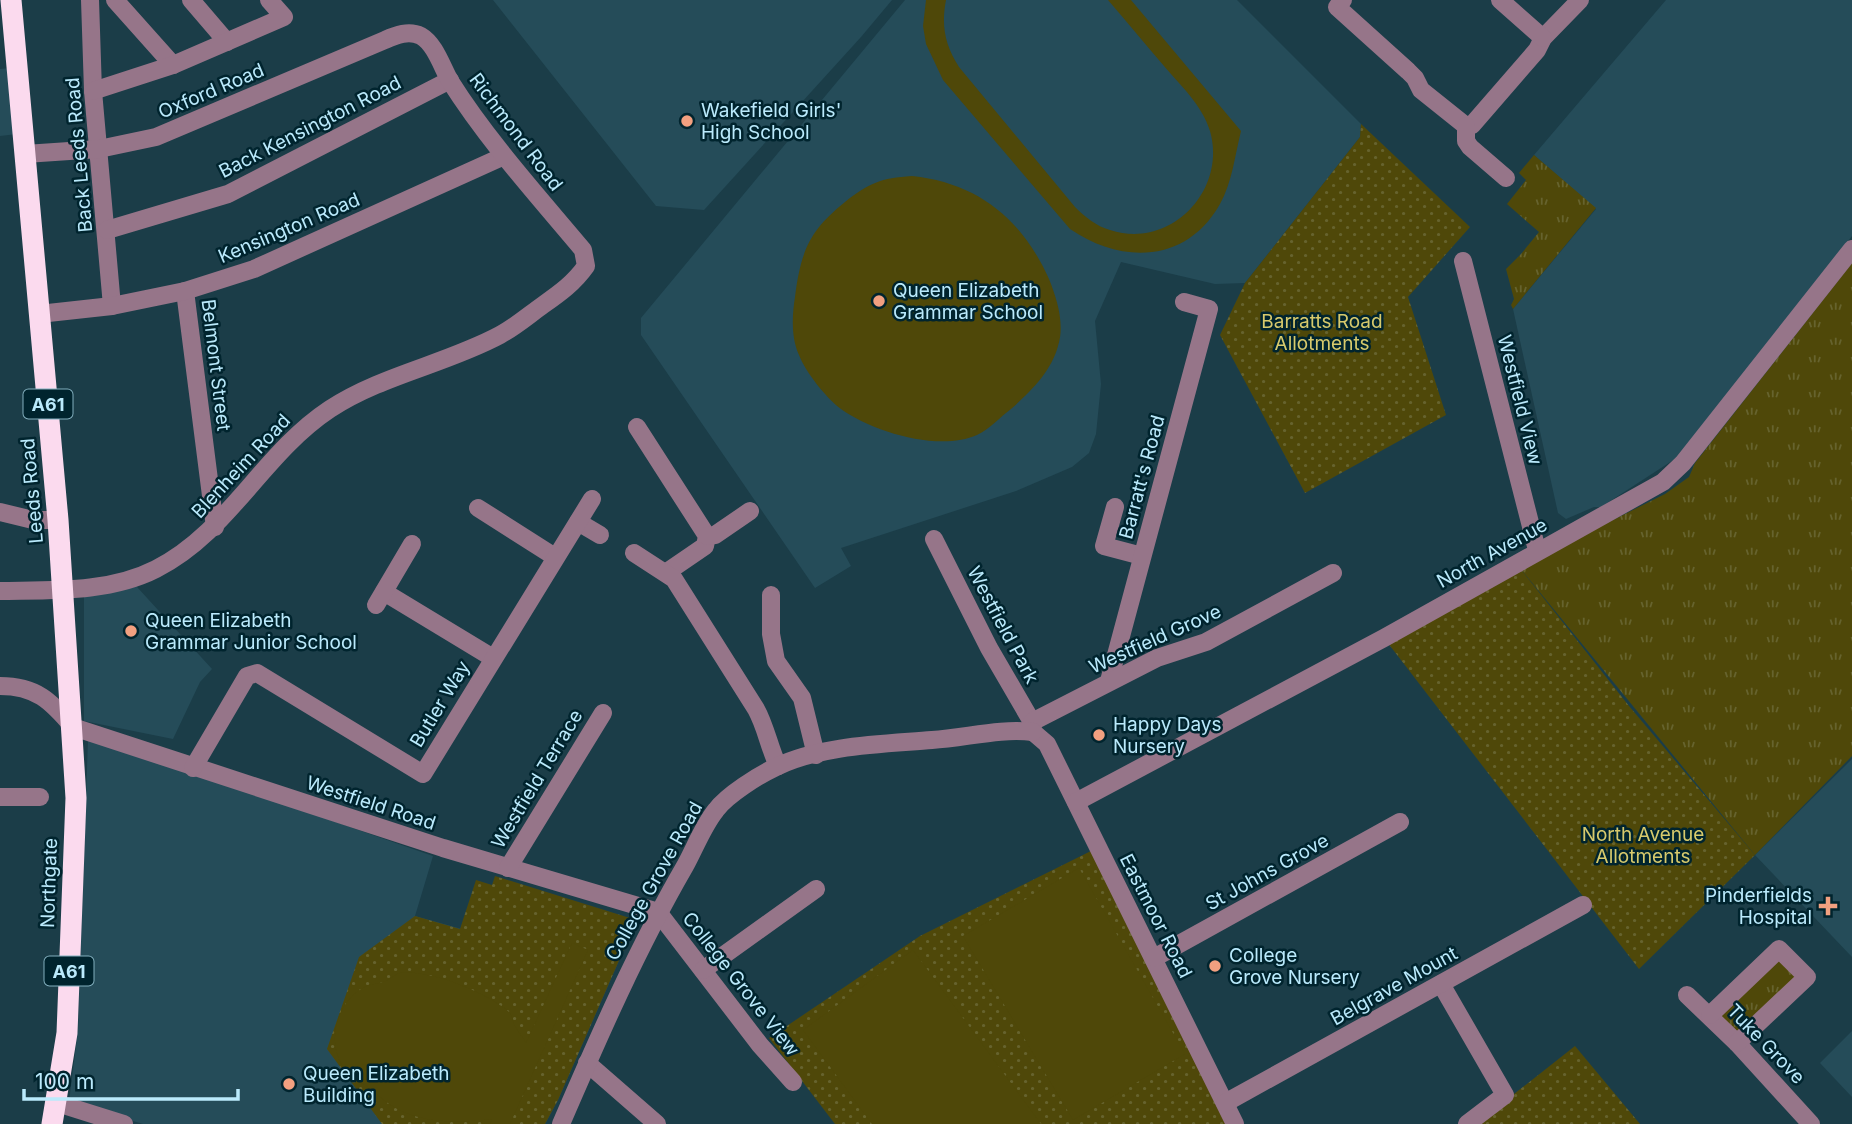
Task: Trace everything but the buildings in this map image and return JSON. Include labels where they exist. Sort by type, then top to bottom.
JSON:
[{"type":"highway","name":"Leeds Road","points":[[11,0],[58,520],[73,727]]},
{"type":"highway","name":"Northgate","points":[[55,1114],[67,1033],[76,799],[73,727]]},
{"type":"street","name":"Back Leeds Road","points":[[90,0],[93,91],[112,306]]},
{"type":"street","points":[[115,0],[173,65]]},
{"type":"street","points":[[191,0],[227,43]]},
{"type":"street","points":[[93,91],[173,65],[284,17],[269,0]]},
{"type":"street","points":[[1343,0],[1336,7],[1415,78],[1421,90],[1466,126],[1472,125],[1537,50],[1544,38],[1580,0]]},
{"type":"street","points":[[1500,0],[1544,38]]},
{"type":"street","name":"Oxford Road","points":[[25,153],[99,149],[156,137],[404,33]]},
{"type":"street","name":"Richmond Road","points":[[404,33],[422,36],[436,53],[450,80],[504,156],[583,250],[586,266]]},
{"type":"street","name":"Back Kensington Road","points":[[107,229],[228,194],[450,80]]},
{"type":"street","points":[[1466,126],[1466,141],[1470,147],[1506,178]]},
{"type":"street","name":"Kensington Road","points":[[39,314],[112,306],[185,291],[254,269],[504,156]]},
{"type":"street","name":"North Avenue","points":[[1076,802],[1384,638],[1670,477],[1852,249]]},
{"type":"street","name":"Westfield View","points":[[1463,261],[1537,551]]},
{"type":"street","name":"Blenheim Road","points":[[0,590],[62,590],[115,584],[156,569],[215,527],[270,461],[299,432],[332,408],[371,388],[501,335],[575,282],[586,266]]},
{"type":"street","name":"Belmont Street","points":[[185,291],[215,527]]},
{"type":"street","name":"Barratt's Road","points":[[1109,681],[1209,309],[1184,302]]},
{"type":"street","points":[[637,427],[707,536],[705,545],[667,572]]},
{"type":"street","name":"Butler Way","points":[[193,768],[247,676],[257,673],[423,774],[592,499]]},
{"type":"street","points":[[1115,506],[1104,546],[1142,556]]},
{"type":"street","points":[[478,508],[555,557]]},
{"type":"street","points":[[707,536],[715,535],[750,511]]},
{"type":"street","points":[[0,512],[33,520],[58,520]]},
{"type":"street","points":[[578,522],[600,535]]},
{"type":"street","name":"Westfield Park","points":[[934,539],[1032,727]]},
{"type":"street","points":[[412,544],[380,598],[493,657]]},
{"type":"street","points":[[634,553],[674,579],[764,723],[769,746],[778,766]]},
{"type":"street","name":"Westfield Grove","points":[[1032,727],[1109,681],[1157,658],[1206,642],[1333,573]]},
{"type":"street","points":[[771,595],[771,634],[776,661],[802,698],[816,755]]},
{"type":"street","points":[[9,686],[40,694],[56,706],[73,727]]},
{"type":"street","name":"Westfield Terrace","points":[[508,868],[603,713]]},
{"type":"street","name":"Westfield Road","points":[[73,727],[508,868],[658,912]]},
{"type":"street","name":"College Grove Road","points":[[561,1124],[627,973],[716,808],[778,766],[816,755],[1032,727]]},
{"type":"street","name":"Eastmoor Road","points":[[1032,727],[1047,744],[1235,1124]]},
{"type":"street","points":[[0,797],[40,797]]},
{"type":"street","name":"St Johns Grove","points":[[1154,958],[1400,822]]},
{"type":"street","points":[[703,970],[816,889]]},
{"type":"street","name":"Belgrave Mount","points":[[1225,1103],[1583,905]]},
{"type":"street","name":"College Grove View","points":[[658,912],[760,1045],[793,1082]]},
{"type":"street","points":[[1710,1016],[1779,949],[1807,977],[1737,1043]]},
{"type":"street","points":[[1441,984],[1504,1095],[1467,1124]]},
{"type":"street","name":"Tuke Grove","points":[[1686,995],[1737,1043],[1811,1124]]},
{"type":"street","points":[[587,1063],[657,1124]]},
{"type":"street","points":[[55,1114],[124,1124]]},
{"type":"shaded area","name":"Wakefield Girls' High School","points":[[493,0],[892,0],[704,210],[656,206]]},
{"type":"shaded area","name":"Queen Elizabeth Grammar School","points":[[905,0],[1237,0],[1361,124],[1360,137],[1245,283],[1215,284],[1121,262],[1095,321],[1101,384],[1096,434],[1089,453],[1072,467],[1016,491],[841,548],[851,566],[815,588],[641,335],[641,318]]},
{"type":"shaded area","points":[[1666,0],[1852,0],[1852,236],[1681,455],[1601,507],[1594,507],[1566,519],[1558,513],[1513,309],[1596,209],[1534,155]]},
{"type":"shaded area","points":[[11,68],[17,134],[0,136],[0,69]]},
{"type":"shaded area","name":"Queen Elizabeth Grammar Junior School","points":[[137,587],[212,669],[200,682],[173,739],[84,721],[84,593]]},
{"type":"shaded area","points":[[88,740],[192,772],[433,856],[415,916],[483,935],[630,918],[635,924],[545,1124],[143,1124],[69,1102],[78,1030]]},
{"type":"shaded area","name":"Pinderfields Hospital","points":[[1852,759],[1852,957],[1755,855]]},
{"type":"shaded area","points":[[1852,1031],[1852,1097],[1820,1063]]},
{"type":"green space","points":[[926,0],[946,0],[945,35],[959,67],[1075,207],[1100,226],[1133,234],[1154,231],[1173,223],[1189,210],[1202,194],[1210,174],[1213,153],[1210,131],[1196,104],[1108,0],[1131,0],[1241,131],[1227,187],[1220,204],[1206,224],[1171,248],[1151,252],[1110,248],[1070,229],[943,80],[926,44],[923,26]]},
{"type":"green space","name":"Barratts Road Allotments","points":[[1361,124],[1470,227],[1408,297],[1446,415],[1305,493],[1220,335],[1245,283],[1360,137]]},
{"type":"green space","points":[[1534,155],[1596,208],[1513,309],[1511,305],[1514,299],[1506,269],[1539,232],[1507,204],[1526,180],[1519,173]]},
{"type":"green space","points":[[912,176],[936,180],[977,196],[1011,222],[1038,258],[1049,279],[1059,312],[1061,329],[1058,346],[1039,381],[986,430],[962,440],[907,437],[870,425],[841,409],[806,369],[793,334],[794,304],[800,267],[815,233],[833,213],[861,190],[884,180]]},
{"type":"green space","points":[[1852,263],[1852,756],[1755,855],[1519,567],[1665,494],[1689,477],[1695,463]]},
{"type":"green space","name":"North Avenue Allotments","points":[[1519,567],[1629,706],[1755,855],[1639,969],[1384,638]]},
{"type":"green space","points":[[1097,848],[1235,1124],[835,1124],[769,1038],[920,936]]},
{"type":"green space","points":[[1079,868],[1185,1054],[1073,1120],[963,936]]},
{"type":"green space","points":[[495,876],[630,918],[635,924],[558,1100],[545,1124],[382,1124],[327,1049],[359,957],[415,916],[460,929],[476,880],[492,885]]},
{"type":"green space","points":[[572,943],[588,950],[510,1124],[490,1124],[492,1119],[447,1121],[417,1117],[390,1105],[342,1065],[335,1045],[340,1013],[361,989],[400,973],[442,979],[487,997],[509,1012],[526,1043]]},
{"type":"green space","points":[[1779,949],[1807,977],[1737,1043],[1710,1015]]},
{"type":"green space","points":[[913,950],[1041,1124],[872,1124],[803,1030]]},
{"type":"green space","points":[[1575,1046],[1640,1124],[1476,1124]]},
{"type":"place","name":"Wakefield Girls' High School","points":[[687,121]]},
{"type":"place","name":"Queen Elizabeth Grammar School","points":[[879,301]]},
{"type":"place","name":"Queen Elizabeth Grammar Junior School","points":[[131,631]]},
{"type":"place","name":"Happy Days Nursery","points":[[1099,735]]},
{"type":"place","name":"Pinderfields Hospital","points":[[1828,906]]},
{"type":"place","name":"College Grove Nursery","points":[[1215,966]]},
{"type":"place","name":"Queen Elizabeth Building","points":[[289,1084]]}]
